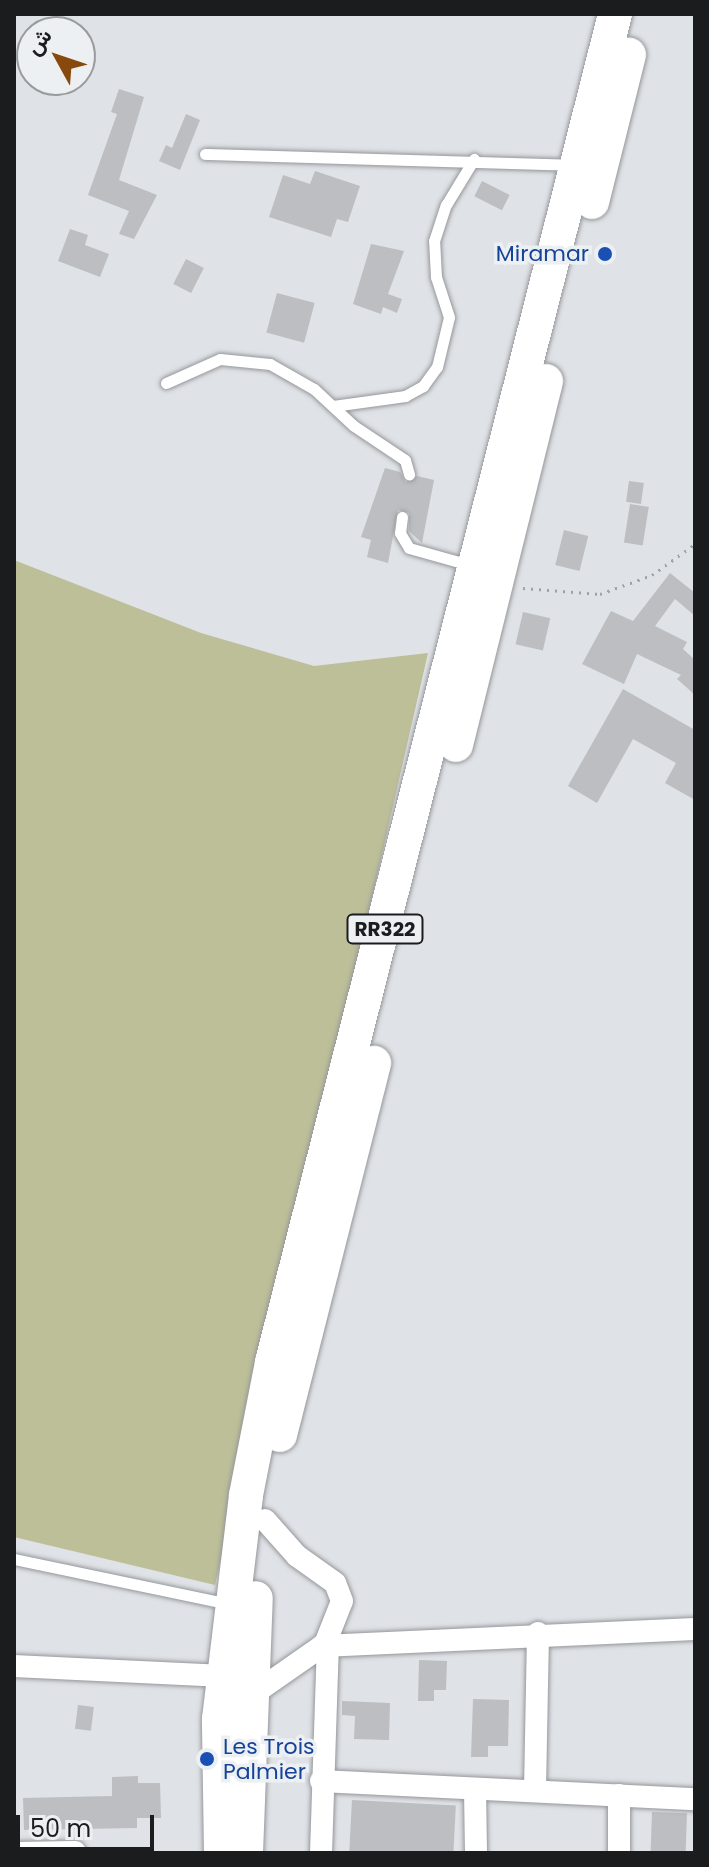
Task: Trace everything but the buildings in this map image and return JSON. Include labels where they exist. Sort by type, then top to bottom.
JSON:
[{"type":"main road","name":"RR322","points":[[221,1853],[219,1719],[237,1687],[288,1400],[615,14]]},
{"type":"main road","name":"RR322","points":[[246,1853],[233,1605],[246,1495],[272,1362],[637,14]]},
{"type":"street","points":[[265,1520],[297,1556],[339,1589],[342,1601],[334,1630],[325,1646],[321,1853]]},
{"type":"street","points":[[14,1666],[237,1687],[325,1646],[538,1633],[695,1629]]},
{"type":"street","points":[[535,1790],[538,1633]]},
{"type":"street","points":[[321,1781],[695,1799]]},
{"type":"street","points":[[475,1789],[476,1853]]},
{"type":"street","points":[[619,1795],[619,1853]]},
{"type":"street","points":[[16,1853],[75,1852]]},
{"type":"lane","points":[[205,154],[474,159],[578,166]]},
{"type":"lane","points":[[333,406],[405,396],[423,386],[437,367],[449,317],[436,277],[434,241],[446,205],[474,159]]},
{"type":"lane","points":[[166,383],[220,359],[255,360],[288,373],[333,406],[405,460],[409,474]]},
{"type":"lane","points":[[402,517],[400,533],[409,548],[485,575]]},
{"type":"lane","points":[[14,1559],[233,1605]]},
{"type":"path","points":[[485,575],[569,595],[600,594],[652,575],[695,544]]},
{"type":"path","points":[[75,1852],[150,1853]]},
{"type":"green space","points":[[14,560],[201,633],[314,666],[428,653],[215,1585],[14,1537]]},
{"type":"place","name":"Miramar","points":[[605,254]]},
{"type":"place","name":"Les Trois Palmier","points":[[207,1759]]}]
